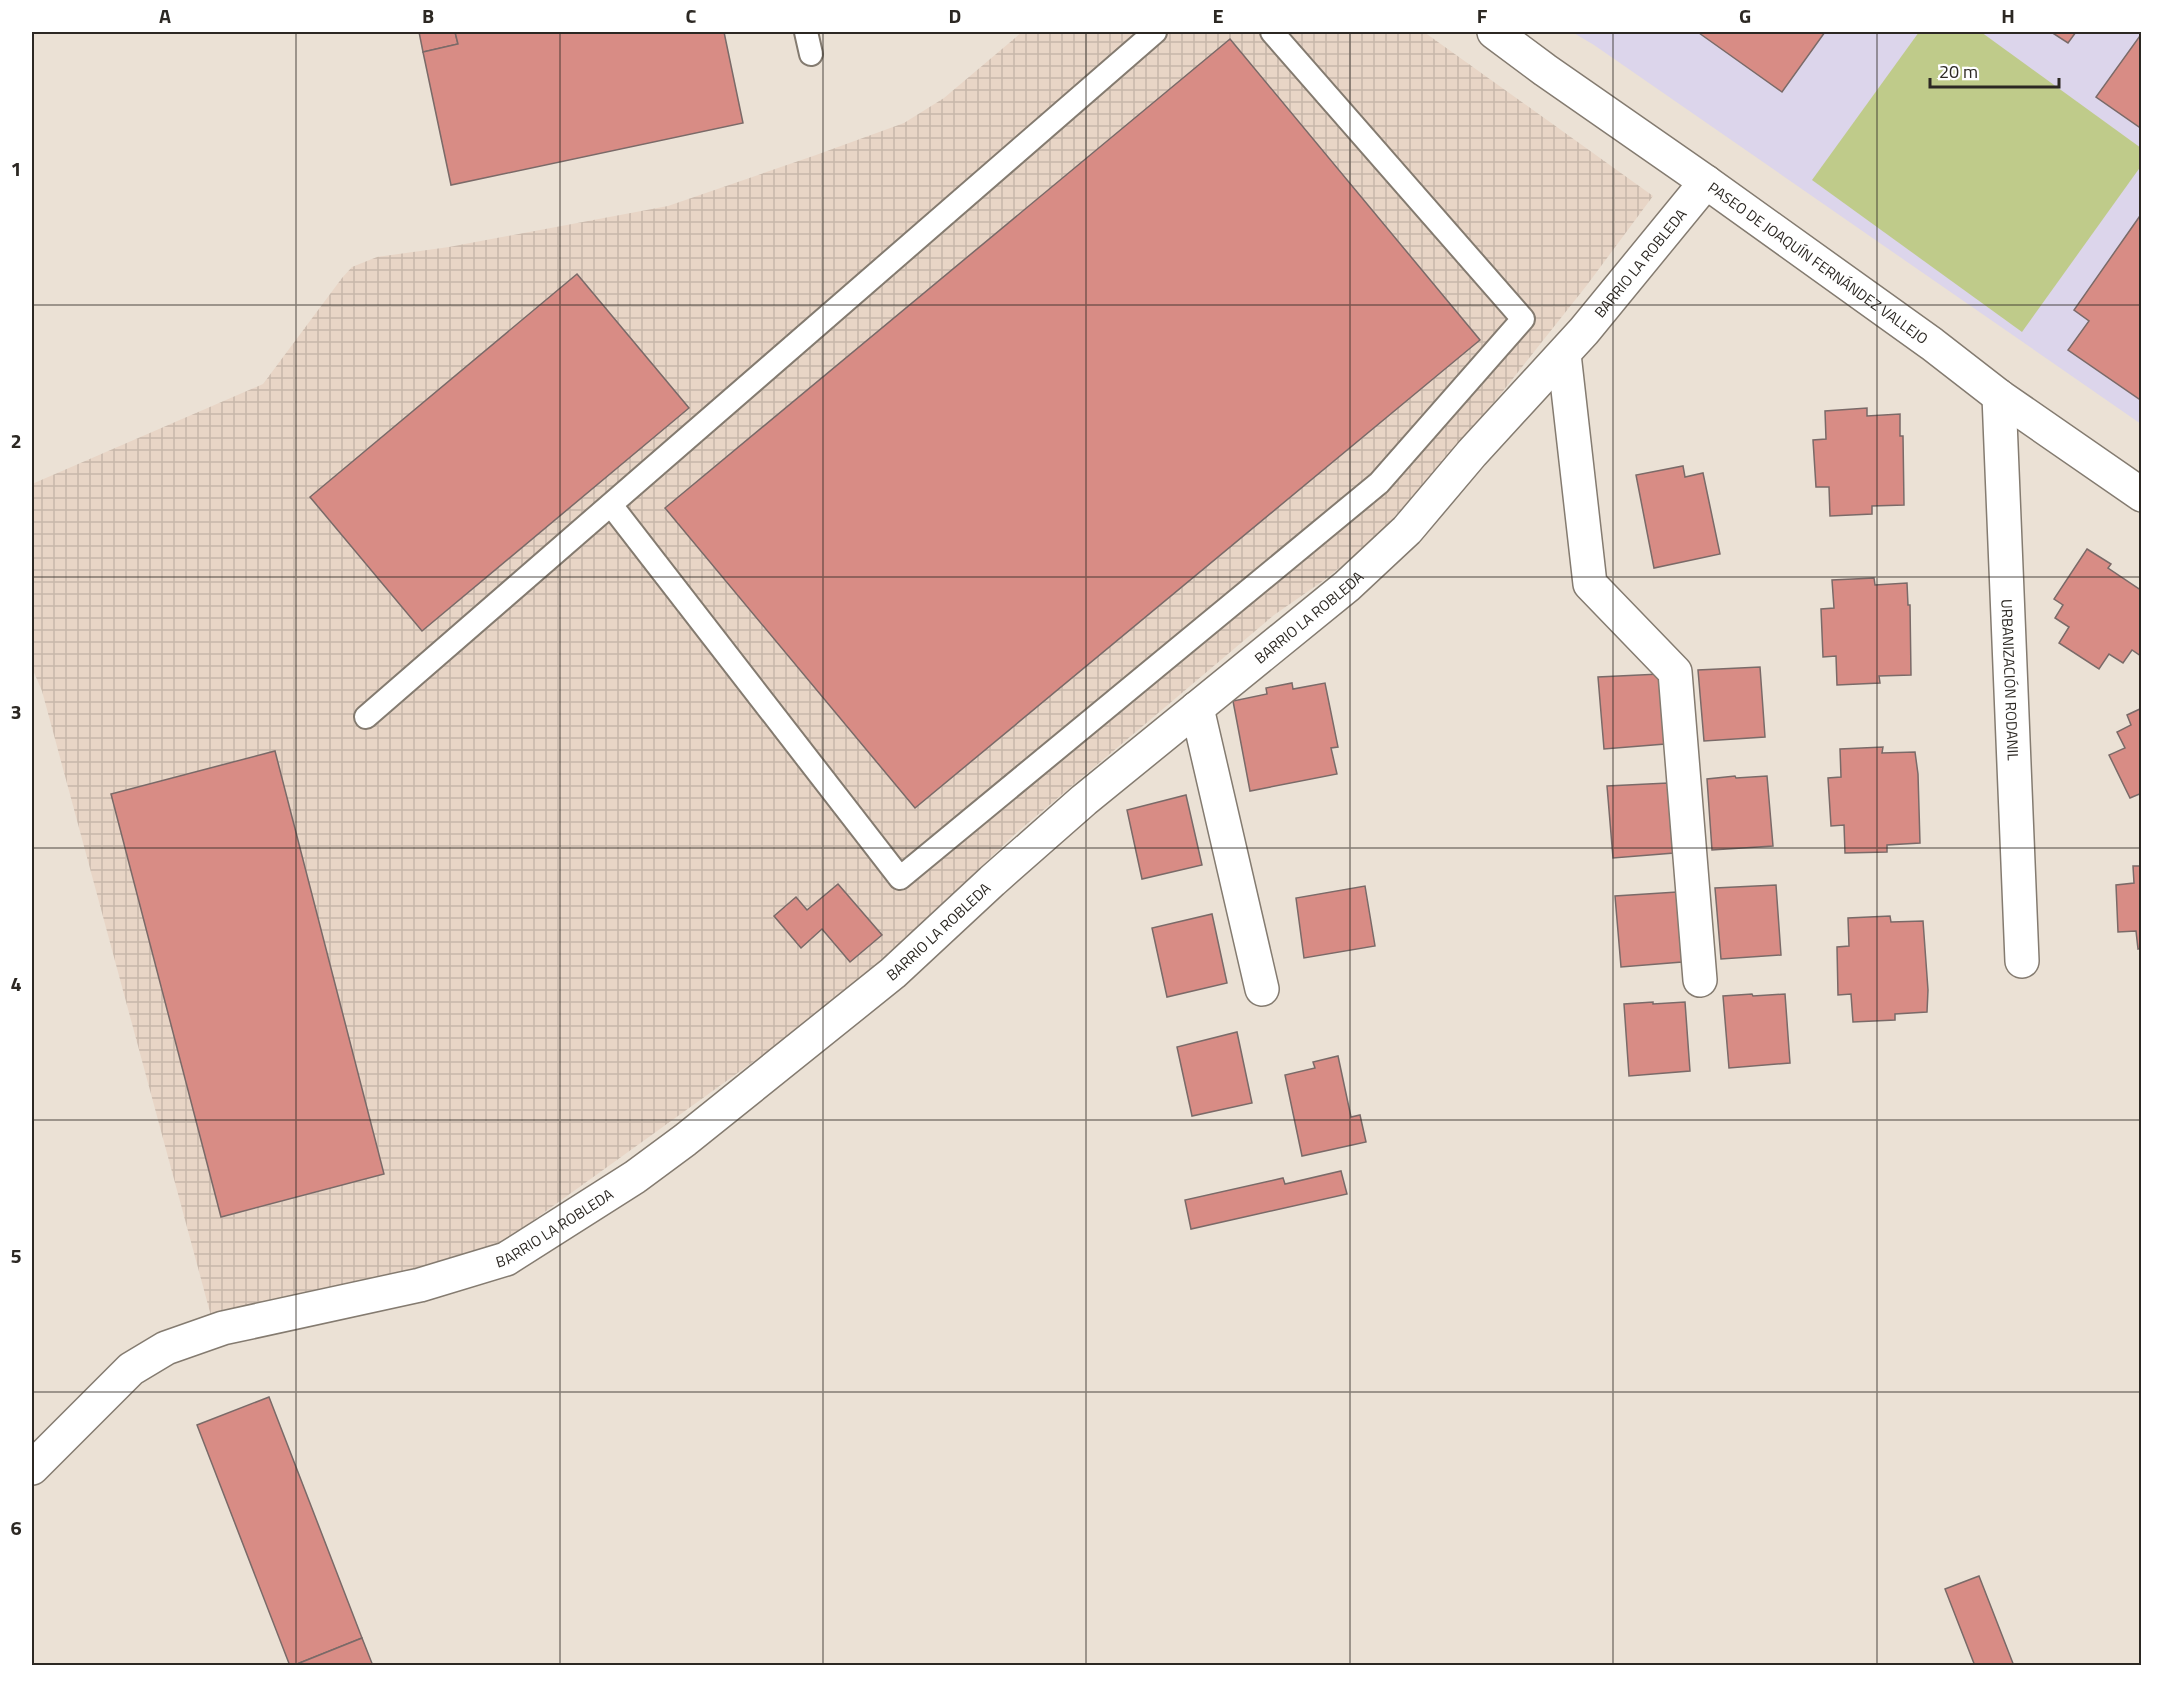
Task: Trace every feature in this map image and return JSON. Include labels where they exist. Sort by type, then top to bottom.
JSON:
[{"type":"street","name":"PASEO DE JOAQUÍN FERNÁNDEZ VALLEJO","points":[[1494,32],[1932,344],[1999,396],[2142,495]]},
{"type":"street","name":"BARRIO LA ROBLEDA","points":[[32,1468],[131,1369],[166,1348],[223,1328],[420,1285],[506,1259],[635,1177],[685,1140],[893,973],[1000,873],[1125,766],[1347,586],[1407,530],[1472,453],[1564,354],[1706,182]]},
{"type":"street","points":[[1564,354],[1590,584],[1675,672],[1700,980]]},
{"type":"street","name":"URBANIZACIÓN RODANIL","points":[[1999,396],[2022,961]]},
{"type":"street","points":[[1197,708],[1262,989]]},
{"type":"lane","points":[[807,32],[811,54]]},
{"type":"lane","points":[[366,717],[1155,32]]},
{"type":"lane","points":[[611,505],[900,878],[1378,483],[1523,319],[1272,32]]},
{"type":"shaded area","points":[[1022,32],[1424,32],[1653,196],[1587,285],[1469,434],[1369,545],[1274,615],[1014,835],[857,987],[499,1245],[466,1257],[214,1327],[42,691],[32,668],[32,484],[263,384],[352,267],[377,257],[449,247],[668,206],[816,155],[904,123],[944,98]]},
{"type":"shaded area","points":[[1572,32],[2141,32],[2141,424],[1594,45]]},
{"type":"green space","points":[[1919,32],[1981,32],[2141,148],[2141,166],[2022,332],[1812,180]]},
{"type":"building","points":[[419,32],[455,32],[458,44],[423,52]]},
{"type":"building","points":[[455,32],[724,32],[743,123],[451,185],[423,52],[458,44]]},
{"type":"building","points":[[1700,32],[1825,32],[1782,92]]},
{"type":"building","points":[[2051,32],[2076,32],[2068,43]]},
{"type":"building","points":[[2142,33],[2142,129],[2096,97]]},
{"type":"building","points":[[1230,39],[1480,340],[915,808],[665,508]]},
{"type":"building","points":[[2142,213],[2142,401],[2068,350],[2089,321],[2074,310]]},
{"type":"building","points":[[577,274],[689,408],[422,631],[310,497]]},
{"type":"building","points":[[1867,408],[1867,416],[1900,414],[1900,436],[1903,436],[1904,505],[1872,506],[1872,514],[1830,516],[1829,487],[1816,487],[1813,440],[1826,439],[1825,411]]},
{"type":"building","points":[[1683,466],[1685,477],[1703,473],[1720,554],[1654,568],[1636,475]]},
{"type":"building","points":[[2087,549],[2111,564],[2108,568],[2142,591],[2141,656],[2132,650],[2123,663],[2109,654],[2099,669],[2059,643],[2069,627],[2055,618],[2063,605],[2054,599]]},
{"type":"building","points":[[1874,578],[1875,585],[1907,583],[1908,605],[1910,605],[1911,675],[1879,676],[1880,683],[1837,685],[1836,656],[1823,657],[1821,609],[1834,608],[1832,580]]},
{"type":"building","points":[[1760,667],[1765,737],[1704,741],[1698,670]]},
{"type":"building","points":[[1660,674],[1665,744],[1604,749],[1598,677]]},
{"type":"building","points":[[1292,683],[1293,689],[1325,683],[1338,747],[1331,748],[1337,774],[1250,791],[1233,701],[1267,694],[1266,688]]},
{"type":"building","points":[[2142,708],[2142,793],[2130,798],[2109,755],[2125,748],[2117,732],[2131,725],[2127,715]]},
{"type":"building","points":[[1883,747],[1882,753],[1915,752],[1920,843],[1887,845],[1887,852],[1845,853],[1844,825],[1831,826],[1828,778],[1841,777],[1840,749]]},
{"type":"building","points":[[275,751],[384,1174],[221,1217],[111,794]]},
{"type":"building","points":[[1735,776],[1736,778],[1767,776],[1773,846],[1712,850],[1707,779]]},
{"type":"building","points":[[1668,783],[1674,853],[1613,858],[1607,786]]},
{"type":"building","points":[[1186,795],[1202,865],[1142,879],[1127,810]]},
{"type":"building","points":[[2133,866],[2142,866],[2142,948],[2138,949],[2136,931],[2118,932],[2116,885],[2134,883]]},
{"type":"building","points":[[838,884],[882,935],[850,962],[822,929],[801,948],[774,916],[796,897],[807,910]]},
{"type":"building","points":[[1776,885],[1781,955],[1721,959],[1715,888]]},
{"type":"building","points":[[1365,886],[1375,946],[1304,958],[1296,898]]},
{"type":"building","points":[[1677,892],[1682,962],[1621,967],[1615,896]]},
{"type":"building","points":[[1212,914],[1227,983],[1167,997],[1152,928]]},
{"type":"building","points":[[1890,916],[1891,922],[1923,921],[1928,990],[1927,1012],[1895,1014],[1895,1020],[1853,1022],[1851,994],[1838,995],[1837,947],[1849,946],[1848,918]]},
{"type":"building","points":[[1752,994],[1753,996],[1785,994],[1790,1063],[1729,1068],[1723,996]]},
{"type":"building","points":[[1653,1002],[1653,1004],[1685,1002],[1690,1071],[1629,1076],[1624,1004]]},
{"type":"building","points":[[1237,1032],[1252,1103],[1192,1116],[1177,1047]]},
{"type":"building","points":[[1338,1056],[1351,1117],[1360,1115],[1366,1142],[1302,1156],[1285,1075],[1315,1068],[1313,1062]]},
{"type":"building","points":[[1341,1171],[1347,1194],[1191,1229],[1185,1200],[1283,1178],[1285,1184]]},
{"type":"building","points":[[269,1397],[362,1638],[292,1666],[290,1666],[197,1425]]},
{"type":"building","points":[[1979,1576],[2014,1666],[1975,1666],[1945,1589]]},
{"type":"building","points":[[362,1638],[373,1666],[292,1666]]}]
